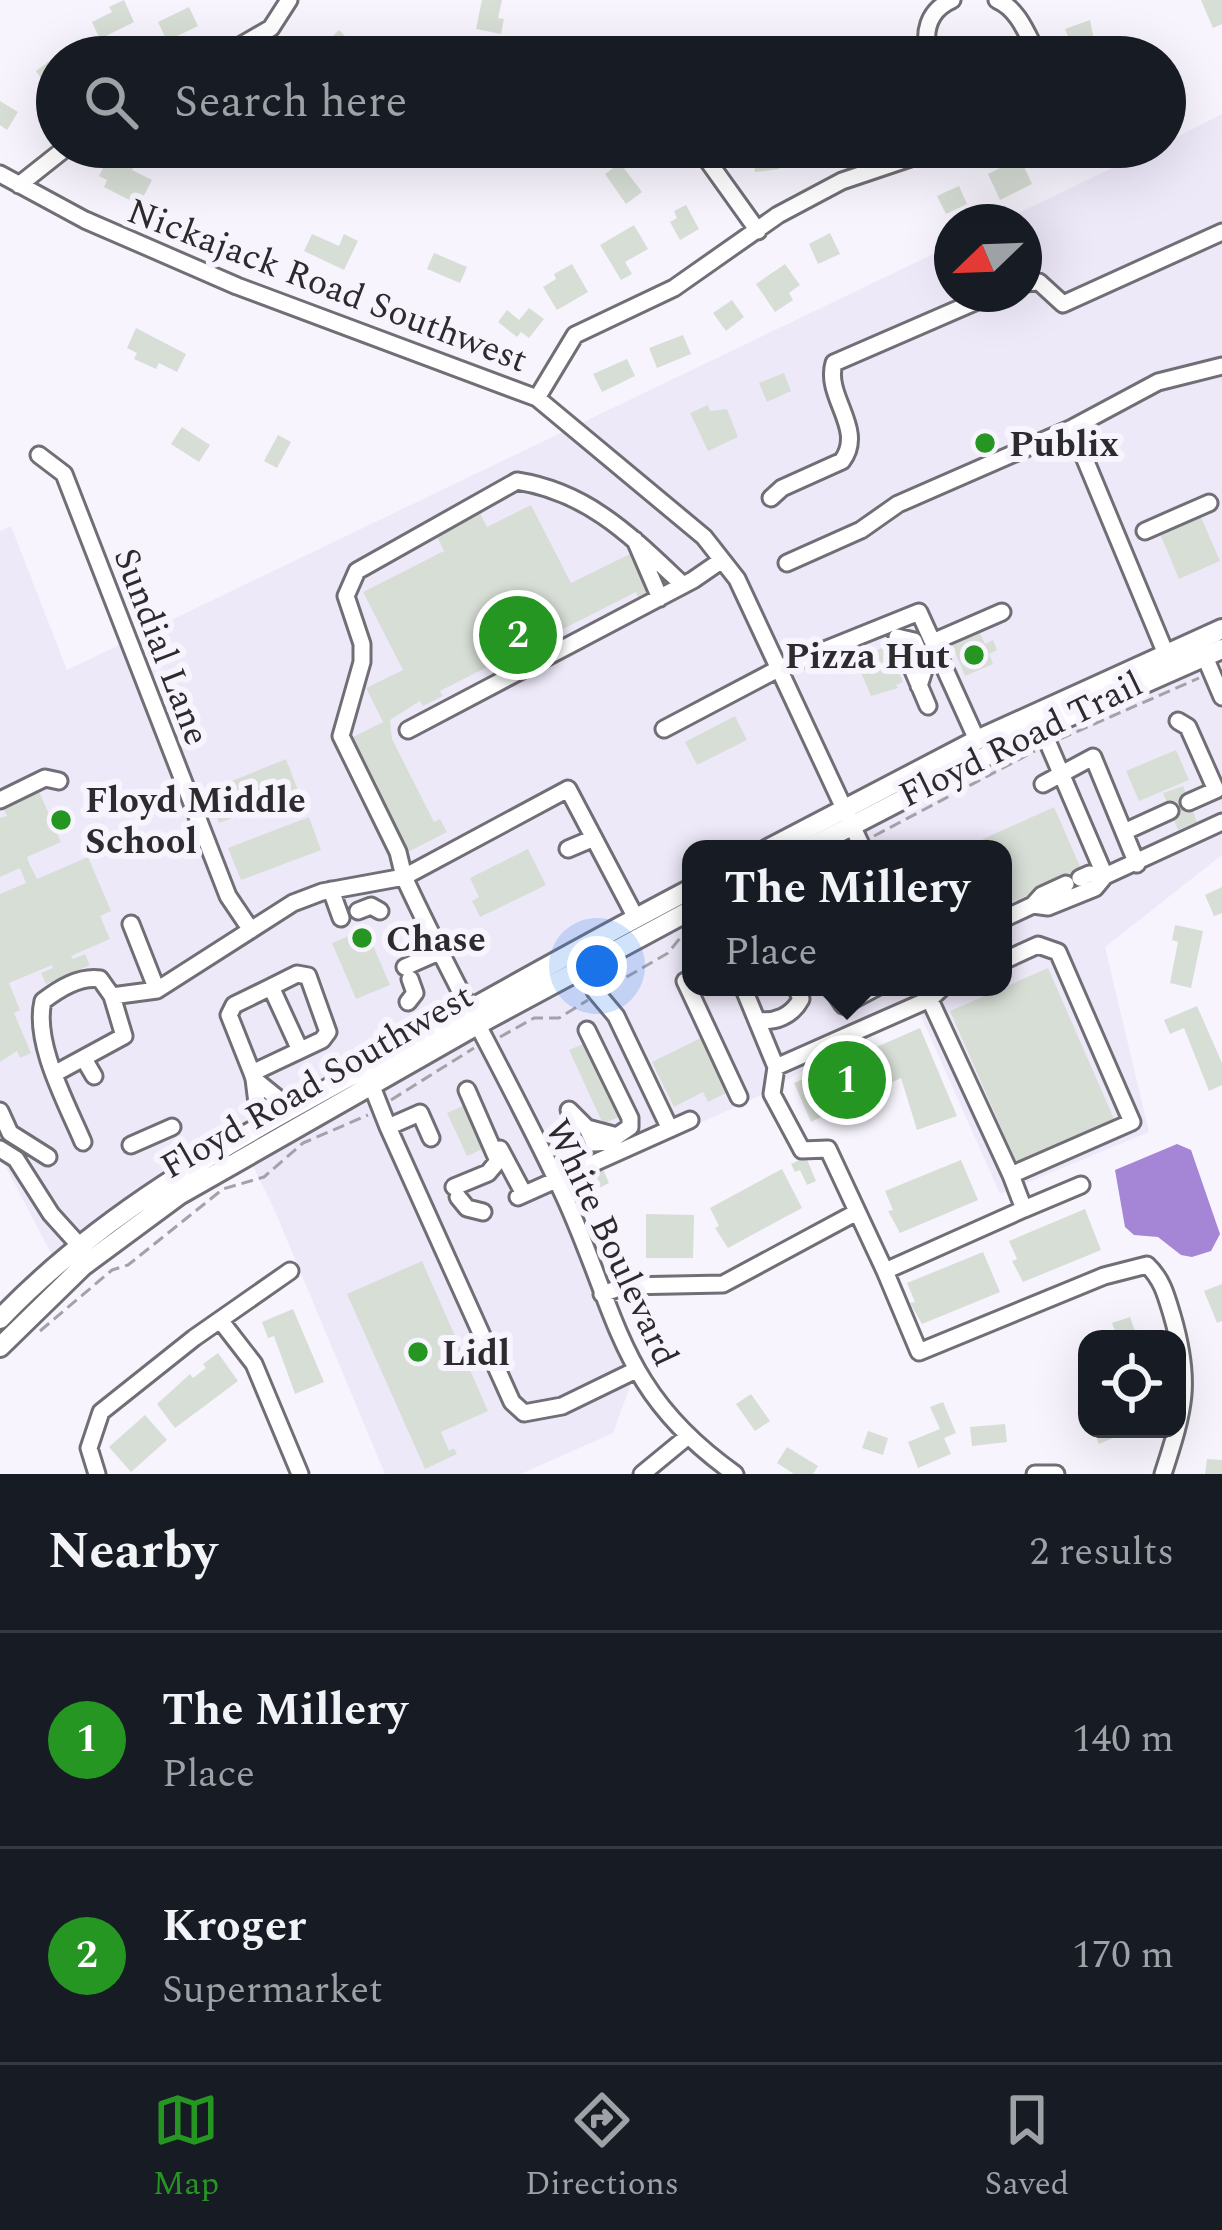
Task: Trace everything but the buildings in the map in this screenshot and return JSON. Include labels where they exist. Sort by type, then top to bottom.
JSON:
[{"type":"main road","points":[[855,831],[977,740],[1222,629]]},
{"type":"main road","points":[[812,840],[855,831],[1213,660]]},
{"type":"main road","name":"Floyd Road Southwest","points":[[0,1347],[83,1266],[129,1229],[230,1163],[371,1084],[682,894]]},
{"type":"main road","name":"Floyd Road Southwest","points":[[0,1318],[80,1245],[171,1178],[291,1109],[682,915]]},
{"type":"street","points":[[257,36],[271,28],[289,0]]},
{"type":"street","points":[[927,36],[933,14],[952,0]]},
{"type":"street","points":[[997,0],[1007,4],[1027,36]]},
{"type":"street","points":[[19,185],[40,168]]},
{"type":"street","points":[[713,168],[758,231]]},
{"type":"street","points":[[537,398],[575,335],[674,289],[778,215],[842,182],[882,168]]},
{"type":"street","name":"Nickajack Road Southwest","points":[[0,174],[85,220],[237,286],[537,398],[704,537],[722,560],[746,595],[855,831]]},
{"type":"street","points":[[1042,284],[1064,304],[1222,232]]},
{"type":"street","points":[[771,498],[782,488],[842,461],[848,453],[849,431],[830,377],[834,363],[952,312]]},
{"type":"street","points":[[787,562],[862,530],[898,504],[1072,428],[1158,382],[1222,366]]},
{"type":"street","points":[[1072,428],[1166,654]]},
{"type":"street","name":"Sundial Lane","points":[[39,455],[64,474],[228,896],[251,930]]},
{"type":"street","name":"White Boulevard","points":[[683,585],[585,501],[517,482],[357,572],[346,596],[362,644],[362,662],[340,736],[398,852],[404,878],[439,952],[555,1180],[636,1370],[663,1412],[735,1474]]},
{"type":"street","points":[[1144,531],[1209,503]]},
{"type":"street","points":[[635,540],[660,598]]},
{"type":"street","points":[[408,730],[660,598],[722,560]]},
{"type":"street","points":[[901,644],[919,612],[977,740]]},
{"type":"street","points":[[932,642],[1002,612]]},
{"type":"street","points":[[664,729],[780,668],[914,641],[925,667],[920,686]]},
{"type":"street","points":[[901,644],[928,706]]},
{"type":"street","points":[[1213,660],[1222,698]]},
{"type":"street","points":[[1178,721],[1188,727],[1216,790],[1190,802]]},
{"type":"street","points":[[1045,737],[1105,876]]},
{"type":"street","points":[[1043,784],[1094,757],[1137,864]]},
{"type":"street","points":[[0,800],[44,778],[59,781]]},
{"type":"street","points":[[112,996],[157,990],[293,903],[331,890],[404,878],[568,790],[636,918]]},
{"type":"street","points":[[1124,832],[1170,811]]},
{"type":"street","points":[[1012,914],[1073,881],[1137,864],[1222,822]]},
{"type":"street","points":[[568,849],[594,838]]},
{"type":"street","points":[[1033,904],[1048,907],[1095,888],[1105,876]]},
{"type":"street","points":[[331,890],[341,918]]},
{"type":"street","points":[[358,911],[371,906],[380,911]]},
{"type":"street","points":[[131,924],[157,990]]},
{"type":"street","points":[[1011,1175],[1132,1122],[1058,952],[1038,945],[1012,957]]},
{"type":"street","points":[[408,1002],[415,993],[408,973],[439,952]]},
{"type":"street","points":[[585,966],[597,993],[616,1016],[670,1129]]},
{"type":"street","points":[[253,1076],[328,1032],[308,976],[297,974],[234,1005],[230,1015],[230,1026],[253,1076],[260,1126]]},
{"type":"street","points":[[54,1074],[124,1036],[112,996],[100,979],[92,977],[56,991],[43,1001],[40,1014],[54,1074],[83,1142]]},
{"type":"street","points":[[271,987],[300,1050]]},
{"type":"street","points":[[693,996],[739,1097]]},
{"type":"street","points":[[746,996],[776,1067],[772,1094],[802,1150],[829,1149],[919,1352],[1128,1267],[1147,1265],[1159,1277],[1182,1350],[1186,1383],[1183,1412],[1163,1474]]},
{"type":"street","points":[[757,1020],[770,1022],[795,1011],[800,996]]},
{"type":"street","points":[[776,1067],[922,996]]},
{"type":"street","points":[[934,996],[1024,1210]]},
{"type":"street","points":[[569,1110],[594,1143],[610,1142],[630,1127],[591,1029],[616,1016]]},
{"type":"street","points":[[46,1041],[58,1053],[84,1059],[94,1076]]},
{"type":"street","points":[[253,1076],[291,1109]]},
{"type":"street","points":[[371,1084],[512,1402],[524,1413],[562,1406],[636,1370]]},
{"type":"street","points":[[456,1192],[488,1173],[497,1161],[469,1089],[521,1196],[690,1120]]},
{"type":"street","points":[[0,1111],[10,1133],[48,1157]]},
{"type":"street","points":[[388,1127],[420,1113],[431,1138]]},
{"type":"street","points":[[130,1144],[172,1127]]},
{"type":"street","points":[[0,1149],[16,1159],[51,1214],[80,1245]]},
{"type":"street","points":[[456,1192],[510,1170]]},
{"type":"street","points":[[885,1271],[1081,1185]]},
{"type":"street","points":[[456,1192],[467,1208],[483,1212]]},
{"type":"street","points":[[602,1294],[625,1286],[723,1284],[857,1212]]},
{"type":"street","points":[[97,1474],[89,1448],[101,1412],[290,1271]]},
{"type":"street","points":[[220,1320],[254,1364],[300,1474]]},
{"type":"street","points":[[642,1474],[687,1437]]},
{"type":"street","points":[[1035,1474],[1056,1474]]},
{"type":"path","name":"Floyd Road Trail","points":[[855,831],[1213,660]]},
{"type":"path","points":[[32,1338],[112,1270],[128,1265],[224,1189],[264,1177],[303,1143],[360,1121],[464,1052],[534,1018],[560,1018],[668,953],[682,937]]},
{"type":"shaded area","points":[[1222,114],[1222,855],[1105,947],[1149,1132],[1000,1194],[916,1005],[761,1095],[566,1185],[636,1370],[613,1433],[521,1474],[385,1474],[240,1139],[126,1205],[53,1257],[0,1156],[0,531],[11,526],[67,670],[934,254],[934,312],[1042,312],[1042,204],[1037,204],[1112,168],[1186,168],[1186,132]]},
{"type":"shaded area","points":[[1177,1144],[1191,1150],[1220,1234],[1211,1251],[1192,1257],[1181,1255],[1158,1237],[1134,1235],[1125,1227],[1115,1170]]},
{"type":"place","name":"Publix","points":[[985,443]]},
{"type":"place","name":"Kroger","points":[[518,635]]},
{"type":"place","name":"Pizza Hut","points":[[974,655]]},
{"type":"place","name":"Floyd Middle School","points":[[61,820]]},
{"type":"place","name":"Chase","points":[[362,938]]},
{"type":"place","name":"The Millery","points":[[847,1080]]},
{"type":"place","name":"Lidl","points":[[418,1352]]}]
